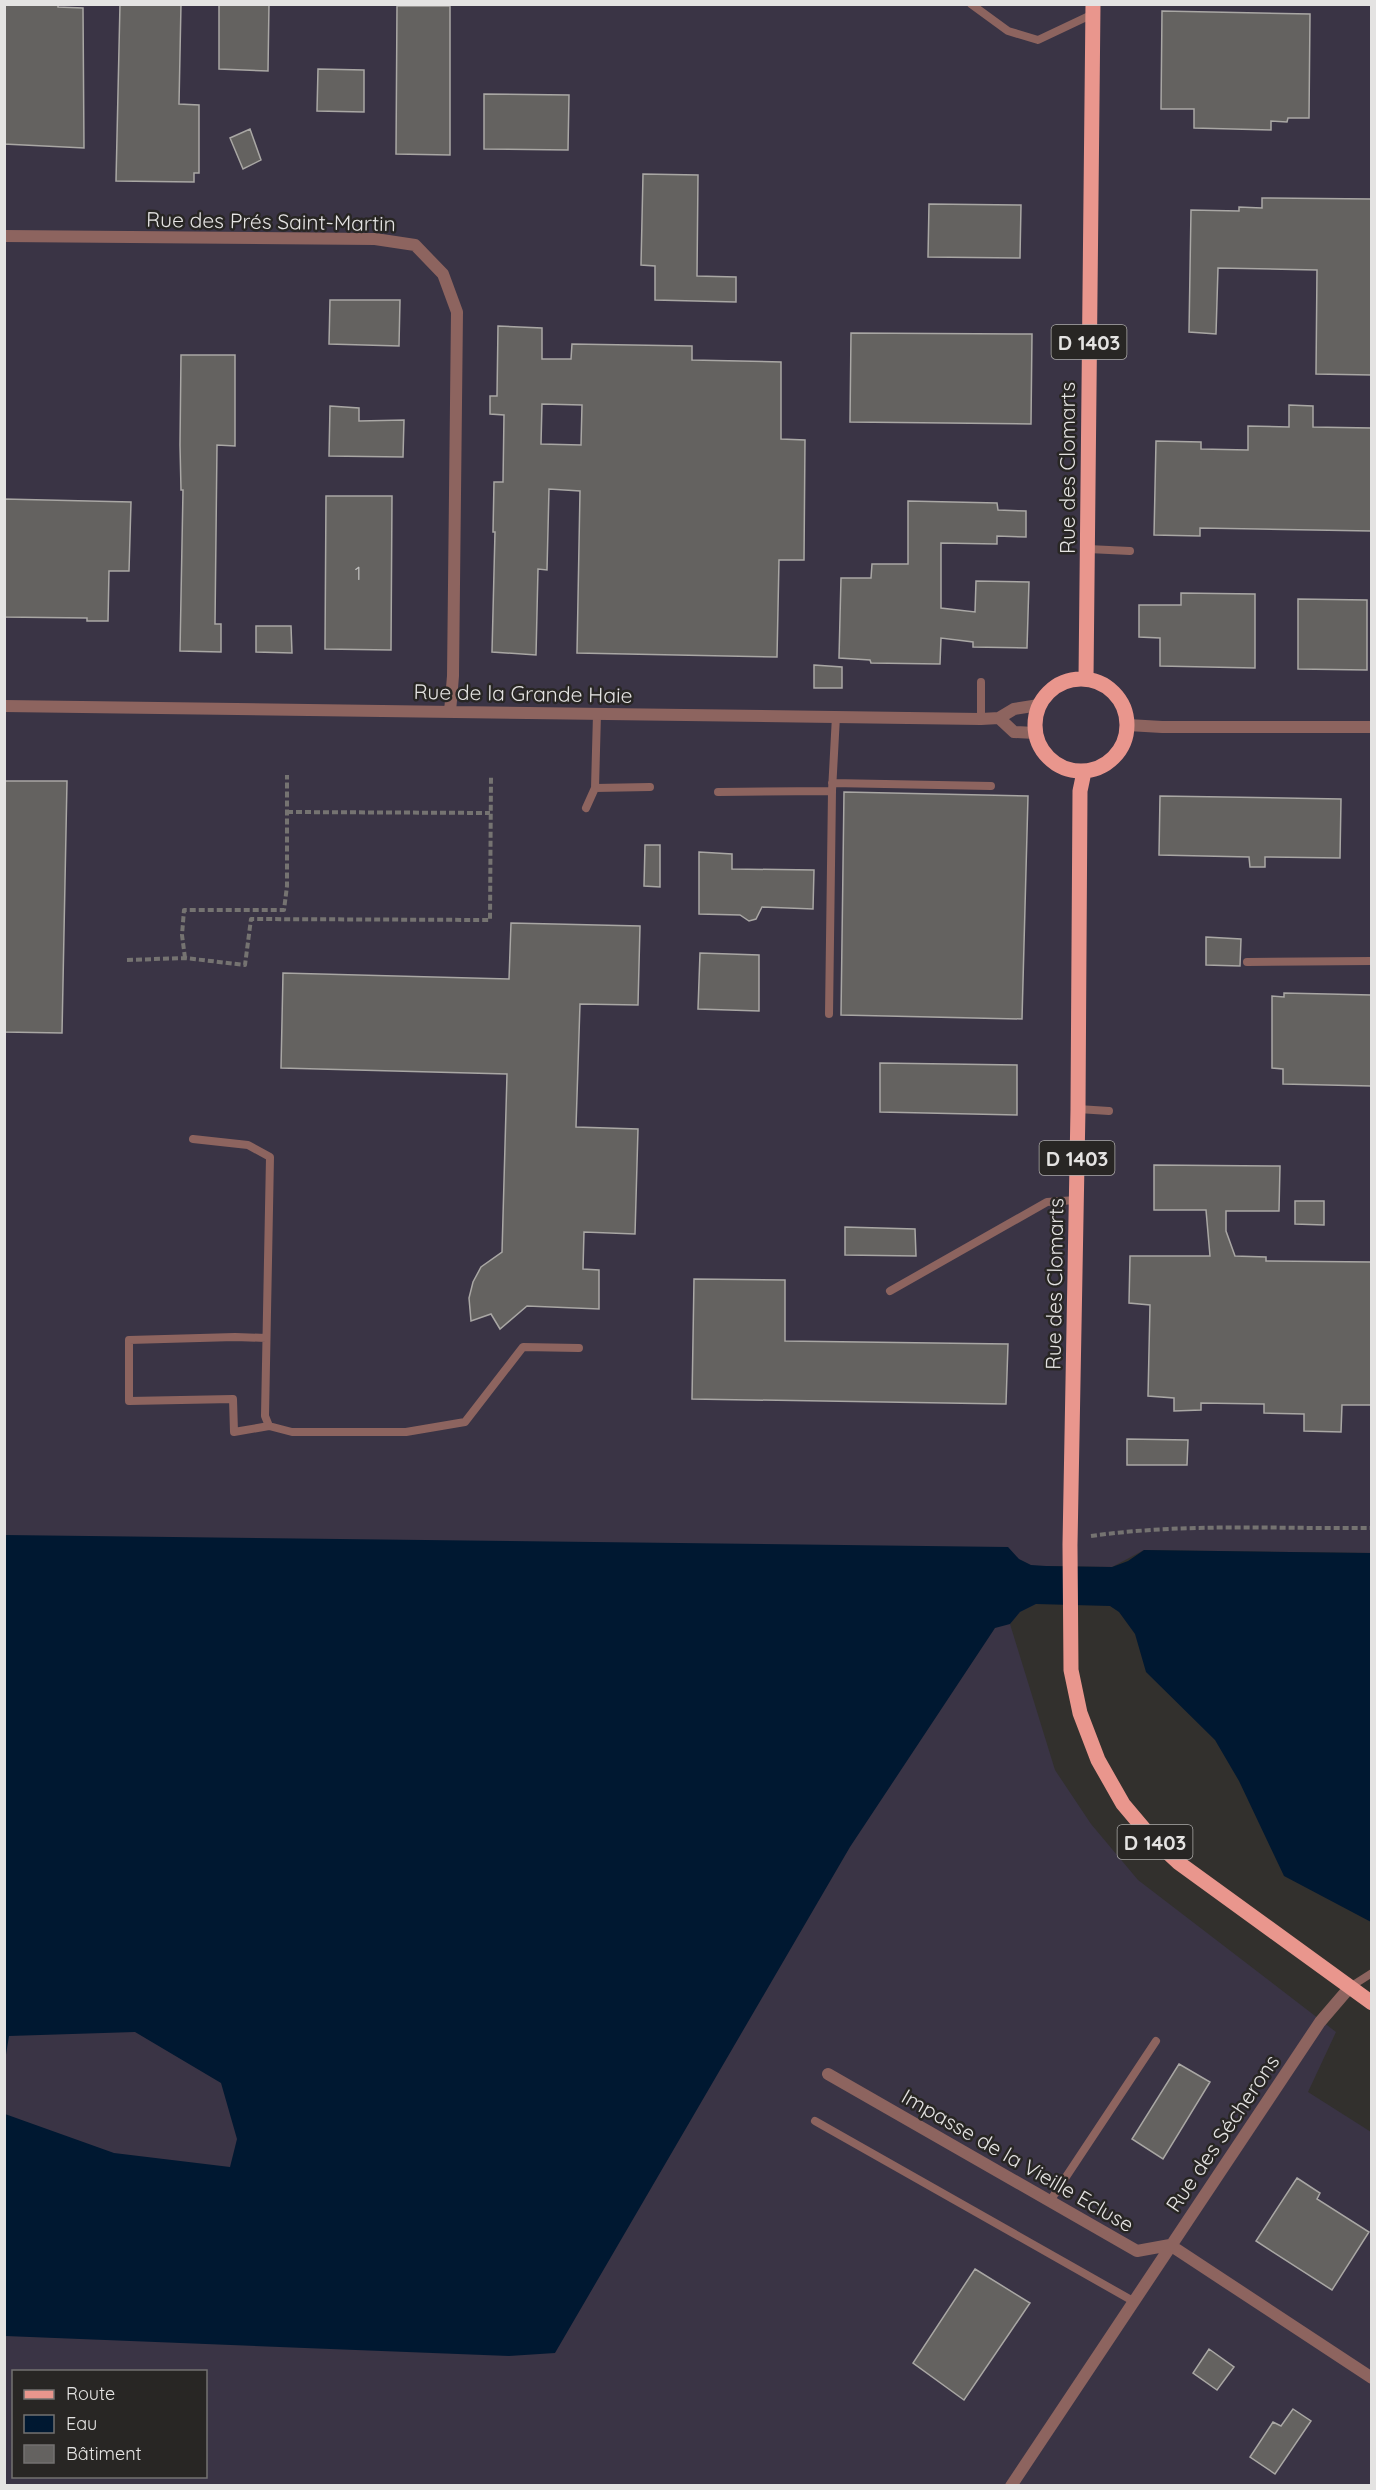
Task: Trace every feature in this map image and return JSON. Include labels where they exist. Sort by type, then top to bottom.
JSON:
[{"type":"main road","name":"Rue des Clomarts","points":[[1086,679],[1093,9]]},
{"type":"main road","points":[[1086,679],[1099,682],[1111,689],[1120,699],[1126,711],[1128,725],[1126,739],[1120,751],[1110,762],[1098,769],[1084,772],[1071,771],[1058,766],[1039,746],[1035,733],[1035,719],[1039,705],[1058,685],[1071,680],[1086,679]]},
{"type":"main road","name":"Rue des Clomarts","points":[[1084,772],[1080,791],[1078,1109],[1070,1545],[1071,1670],[1080,1713],[1098,1760],[1123,1804],[1149,1836],[1179,1863],[1350,1987]]},
{"type":"main road","name":"D 1403","points":[[1350,1987],[1371,2003]]},
{"type":"street","name":"Rue des Prés Saint-Martin","points":[[4,236],[375,239],[415,245],[443,274],[457,312],[453,676],[450,712]]},
{"type":"street","name":"Rue de la Grande Haie","points":[[4,706],[999,718],[1014,709],[1039,705]]},
{"type":"street","points":[[999,718],[1014,732],[1035,733]]},
{"type":"street","points":[[1128,725],[1371,727]]},
{"type":"street","name":"Rue des Sécherons","points":[[1011,2486],[1320,2022],[1350,1987]]},
{"type":"street","name":"Impasse de la Vieille Ecluse","points":[[828,2074],[1137,2251],[1170,2245]]},
{"type":"street","points":[[1170,2245],[1371,2378]]},
{"type":"lane","points":[[971,4],[1008,31],[1038,40],[1093,9]]},
{"type":"lane","points":[[1088,549],[1130,551]]},
{"type":"lane","points":[[981,682],[981,718]]},
{"type":"lane","points":[[586,808],[595,788],[597,714]]},
{"type":"lane","points":[[829,1014],[832,787],[836,716]]},
{"type":"lane","points":[[718,792],[832,787],[991,786]]},
{"type":"lane","points":[[595,788],[650,787]]},
{"type":"lane","points":[[1248,962],[1371,961]]},
{"type":"lane","points":[[1078,1109],[1108,1111]]},
{"type":"lane","points":[[193,1139],[248,1145],[270,1157],[265,1416],[269,1426]]},
{"type":"lane","points":[[1044,1155],[1077,1155]]},
{"type":"lane","points":[[890,1291],[1047,1202],[1076,1200]]},
{"type":"lane","points":[[266,1338],[129,1340],[129,1401],[233,1399],[234,1432],[269,1426],[292,1432],[406,1432],[465,1422],[523,1347],[579,1348]]},
{"type":"lane","points":[[1350,1987],[1371,1972]]},
{"type":"lane","points":[[1050,2201],[1156,2041]]},
{"type":"lane","points":[[815,2121],[1133,2301]]},
{"type":"path","points":[[285,920],[287,775]]},
{"type":"path","points":[[127,960],[185,958],[245,965],[251,919],[490,920],[491,777]]},
{"type":"path","points":[[287,812],[490,813]]},
{"type":"path","points":[[185,958],[182,935],[184,910],[284,910]]},
{"type":"path","points":[[1091,1536],[1134,1530],[1186,1528],[1371,1528]]},
{"type":"shaded area","points":[[5,5],[1371,5],[1371,1553],[1144,1550],[1112,1567],[1046,1566],[1045,1604],[1036,1604],[1020,1612],[1010,1624],[1055,1770],[1091,1824],[1138,1880],[1336,2032],[1308,2092],[1371,2132],[1371,2485],[5,2486]]},
{"type":"water","points":[[5,1535],[1008,1547],[1019,1559],[1031,1565],[1112,1567],[1128,1561],[1144,1550],[1371,1553],[1371,1922],[1284,1876],[1239,1781],[1215,1740],[1146,1672],[1135,1634],[1119,1612],[1110,1606],[1036,1604],[1020,1612],[1010,1624],[995,1628],[850,1847],[555,2353],[509,2356],[5,2336],[5,2114],[114,2153],[230,2167],[237,2139],[221,2083],[135,2032],[9,2036],[5,2061]]},
{"type":"building","points":[[4,4],[58,4],[58,7],[83,8],[84,148],[4,144]]},
{"type":"building","points":[[120,4],[181,4],[179,104],[199,105],[199,173],[194,173],[194,182],[116,181]]},
{"type":"building","points":[[219,4],[269,4],[268,71],[219,69]]},
{"type":"building","points":[[397,6],[450,6],[450,155],[396,154]]},
{"type":"building","points":[[1162,11],[1310,14],[1309,118],[1288,118],[1287,122],[1271,121],[1271,130],[1194,128],[1194,109],[1161,109]]},
{"type":"building","points":[[318,69],[364,70],[364,112],[317,111]]},
{"type":"building","points":[[484,94],[569,95],[568,150],[484,149]]},
{"type":"building","points":[[250,129],[261,160],[243,169],[230,138]]},
{"type":"building","points":[[643,174],[698,175],[697,276],[736,277],[736,302],[655,300],[655,266],[641,265]]},
{"type":"building","points":[[1262,198],[1371,199],[1371,375],[1316,374],[1317,270],[1218,268],[1216,334],[1189,332],[1191,210],[1239,211],[1239,207],[1262,208]]},
{"type":"building","points":[[929,204],[1021,205],[1020,258],[928,257]]},
{"type":"building","points":[[330,300],[400,300],[399,346],[329,344]]},
{"type":"building","points":[[498,326],[542,328],[542,359],[571,359],[572,344],[692,346],[692,360],[781,362],[781,439],[805,440],[804,560],[779,560],[777,657],[577,653],[580,491],[549,489],[547,570],[538,569],[536,655],[492,652],[494,482],[503,482],[504,415],[490,414],[490,396],[497,396]],"holes":[[[542,404],[582,405],[581,445],[541,444]]]},
{"type":"building","points":[[851,333],[1032,334],[1031,424],[850,422]]},
{"type":"building","points":[[181,355],[235,355],[235,446],[217,445],[215,624],[221,624],[221,652],[180,651],[183,490],[181,490],[180,445]]},
{"type":"building","points":[[1289,405],[1313,406],[1313,427],[1371,428],[1371,531],[1200,528],[1200,536],[1154,535],[1156,441],[1201,442],[1201,449],[1248,450],[1248,426],[1289,427]]},
{"type":"building","points":[[330,406],[359,408],[359,421],[404,420],[403,457],[329,456]]},
{"type":"building","points":[[326,496],[392,496],[391,650],[325,649]]},
{"type":"building","points":[[4,499],[131,502],[129,571],[109,571],[108,621],[87,621],[87,618],[4,617]]},
{"type":"building","points":[[908,501],[997,503],[998,510],[1026,511],[1026,537],[997,536],[997,544],[941,543],[941,608],[975,612],[976,581],[1029,582],[1027,648],[973,647],[973,642],[941,638],[940,664],[871,663],[870,660],[839,658],[841,578],[871,578],[872,564],[908,564]]},
{"type":"building","points":[[1181,593],[1255,594],[1255,668],[1160,666],[1160,638],[1139,637],[1139,605],[1181,605]]},
{"type":"building","points":[[1298,599],[1367,600],[1367,670],[1298,669]]},
{"type":"building","points":[[256,626],[291,626],[292,653],[256,652]]},
{"type":"building","points":[[814,665],[842,667],[842,688],[814,688]]},
{"type":"building","points":[[4,781],[67,781],[62,1033],[4,1032]]},
{"type":"building","points":[[844,792],[1028,796],[1022,1019],[841,1015]]},
{"type":"building","points":[[1160,796],[1341,799],[1340,858],[1265,857],[1265,867],[1250,867],[1249,857],[1159,855]]},
{"type":"building","points":[[645,845],[660,845],[660,887],[644,886]]},
{"type":"building","points":[[699,852],[732,854],[732,869],[814,870],[813,909],[762,907],[756,919],[749,921],[740,915],[699,914]]},
{"type":"building","points":[[511,923],[640,926],[638,1005],[580,1004],[576,1127],[638,1129],[635,1234],[584,1232],[583,1269],[599,1270],[599,1309],[527,1306],[500,1329],[491,1314],[471,1321],[469,1298],[473,1282],[481,1267],[502,1252],[507,1074],[281,1068],[283,973],[509,979]]},
{"type":"building","points":[[1206,937],[1241,939],[1240,966],[1206,965]]},
{"type":"building","points":[[700,953],[759,955],[759,1011],[698,1009]]},
{"type":"building","points":[[1284,993],[1371,995],[1371,1086],[1283,1084],[1283,1069],[1272,1068],[1272,996],[1284,997]]},
{"type":"building","points":[[880,1063],[1017,1065],[1017,1115],[880,1112]]},
{"type":"building","points":[[1154,1165],[1280,1166],[1279,1211],[1226,1211],[1226,1231],[1235,1256],[1266,1257],[1266,1261],[1371,1262],[1371,1405],[1342,1405],[1341,1432],[1304,1431],[1304,1414],[1264,1413],[1264,1404],[1201,1403],[1201,1410],[1174,1411],[1174,1398],[1148,1396],[1150,1305],[1129,1303],[1130,1256],[1210,1256],[1206,1210],[1154,1210]]},
{"type":"building","points":[[1295,1201],[1324,1201],[1324,1225],[1295,1224]]},
{"type":"building","points":[[845,1227],[915,1229],[916,1256],[845,1255]]},
{"type":"building","points":[[694,1279],[785,1280],[785,1341],[1008,1344],[1006,1404],[692,1399]]},
{"type":"building","points":[[1127,1439],[1188,1440],[1187,1465],[1127,1465]]},
{"type":"building","points":[[1179,2064],[1210,2082],[1163,2159],[1132,2139]]},
{"type":"building","points":[[1297,2178],[1320,2193],[1317,2199],[1369,2232],[1332,2290],[1256,2241]]},
{"type":"building","points":[[975,2269],[1030,2303],[964,2400],[913,2363]]},
{"type":"building","points":[[1209,2349],[1234,2367],[1217,2390],[1193,2373]]},
{"type":"building","points":[[1293,2409],[1311,2421],[1275,2474],[1250,2457],[1273,2422],[1281,2426]]}]
